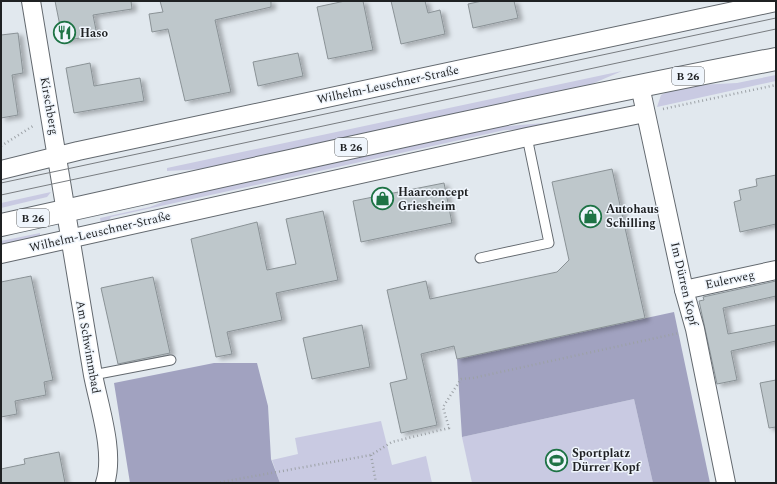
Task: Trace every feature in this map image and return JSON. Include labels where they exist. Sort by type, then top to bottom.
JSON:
[{"type":"main road","name":"B 26","points":[[1,225],[188,182],[640,86],[776,59]]},
{"type":"street","name":"Kirschberg","points":[[31,1],[66,211]]},
{"type":"street","name":"Wilhelm-Leuschner-Straße","points":[[1,170],[57,156],[776,2]]},
{"type":"street","name":"Im Dürren Kopf","points":[[640,86],[684,290],[695,329],[726,483]]},
{"type":"street","name":"Wilhelm-Leuschner-Straße","points":[[1,254],[70,240],[95,232],[527,137],[645,113]]},
{"type":"street","name":"Am Schwimmbad","points":[[66,211],[92,375],[108,458],[105,483]]},
{"type":"street","name":"Eulerweg","points":[[684,290],[776,270]]},
{"type":"lane","points":[[480,258],[549,243],[527,137]]},
{"type":"lane","points":[[92,375],[171,360]]},
{"type":"path","points":[[645,113],[776,85]]},
{"type":"path","points":[[1,146],[50,115]]},
{"type":"path","points":[[216,483],[245,479],[371,455],[392,442],[449,428],[443,407],[461,379],[474,378],[695,329]]},
{"type":"path","points":[[371,455],[376,483]]},
{"type":"path","points":[[245,479],[246,483]]},
{"type":"shaded area","points":[[622,71],[578,90],[203,169],[167,171],[167,168]]},
{"type":"shaded area","points":[[776,75],[776,81],[657,107],[661,95],[669,91],[699,85],[737,83]]},
{"type":"shaded area","points":[[611,109],[612,112],[532,129],[505,130],[111,217],[108,222],[101,224],[100,218],[150,207],[180,195],[495,127],[545,123]]},
{"type":"shaded area","points":[[51,192],[47,197],[1,208],[1,203]]},
{"type":"shaded area","points":[[40,233],[40,237],[1,246],[1,241]]},
{"type":"shaded area","points":[[674,312],[710,483],[653,483],[634,399],[462,437],[457,359]]},
{"type":"shaded area","points":[[214,363],[257,363],[268,406],[271,459],[280,483],[130,483],[114,383]]},
{"type":"shaded area","name":"Sportplatz Dürrer Kopf","points":[[634,399],[653,483],[472,483],[462,437]]},
{"type":"shaded area","points":[[381,421],[392,465],[426,456],[432,483],[280,483],[272,460],[298,454],[295,438]]},
{"type":"building","points":[[55,1],[131,1],[132,9],[93,15],[97,35],[63,41]]},
{"type":"building","points":[[160,1],[271,1],[271,7],[215,20],[231,92],[185,101],[168,29],[152,32],[149,14],[163,12]]},
{"type":"building","points":[[345,1],[363,1],[373,50],[328,59],[317,7]]},
{"type":"building","points":[[391,1],[425,1],[428,13],[440,10],[445,34],[401,44]]},
{"type":"building","points":[[482,1],[514,1],[518,18],[473,28],[468,4]]},
{"type":"building","points":[[18,33],[23,73],[12,75],[18,115],[1,118],[1,35]]},
{"type":"building","points":[[298,53],[303,76],[258,86],[253,62]]},
{"type":"building","points":[[90,63],[94,86],[140,78],[144,101],[74,113],[66,68]]},
{"type":"building","points":[[612,169],[645,318],[457,359],[454,346],[421,354],[437,425],[401,433],[390,383],[407,379],[387,290],[426,281],[430,299],[557,272],[569,260],[552,182]]},
{"type":"building","points":[[776,175],[776,224],[740,232],[734,202],[741,200],[739,190],[757,186],[756,179]]},
{"type":"building","points":[[444,183],[452,223],[361,242],[353,201]]},
{"type":"building","points":[[323,211],[338,280],[276,293],[282,320],[227,332],[232,354],[216,357],[191,239],[257,222],[267,270],[296,264],[286,219]]},
{"type":"building","points":[[31,276],[53,380],[44,382],[46,395],[15,401],[17,414],[1,417],[1,282]]},
{"type":"building","points":[[153,277],[170,353],[118,364],[101,288]]},
{"type":"building","points":[[776,281],[776,296],[723,308],[728,334],[776,325],[776,341],[731,351],[737,380],[717,384],[699,301],[704,300],[703,297]]},
{"type":"building","points":[[362,325],[370,367],[312,379],[303,338]]},
{"type":"building","points":[[776,380],[776,427],[769,428],[760,383]]},
{"type":"building","points":[[59,452],[65,483],[1,483],[1,469],[25,464],[24,459]]},
{"type":"tram line","points":[[1,183],[776,18]]},
{"type":"tram line","points":[[1,195],[776,29]]},
{"type":"place","name":"Haso","points":[[64,33]]},
{"type":"place","name":"Haarconcept Griesheim","points":[[383,199]]},
{"type":"place","name":"Autohaus Schilling","points":[[591,216]]},
{"type":"place","name":"Sportplatz Dürrer Kopf","points":[[557,460]]}]
